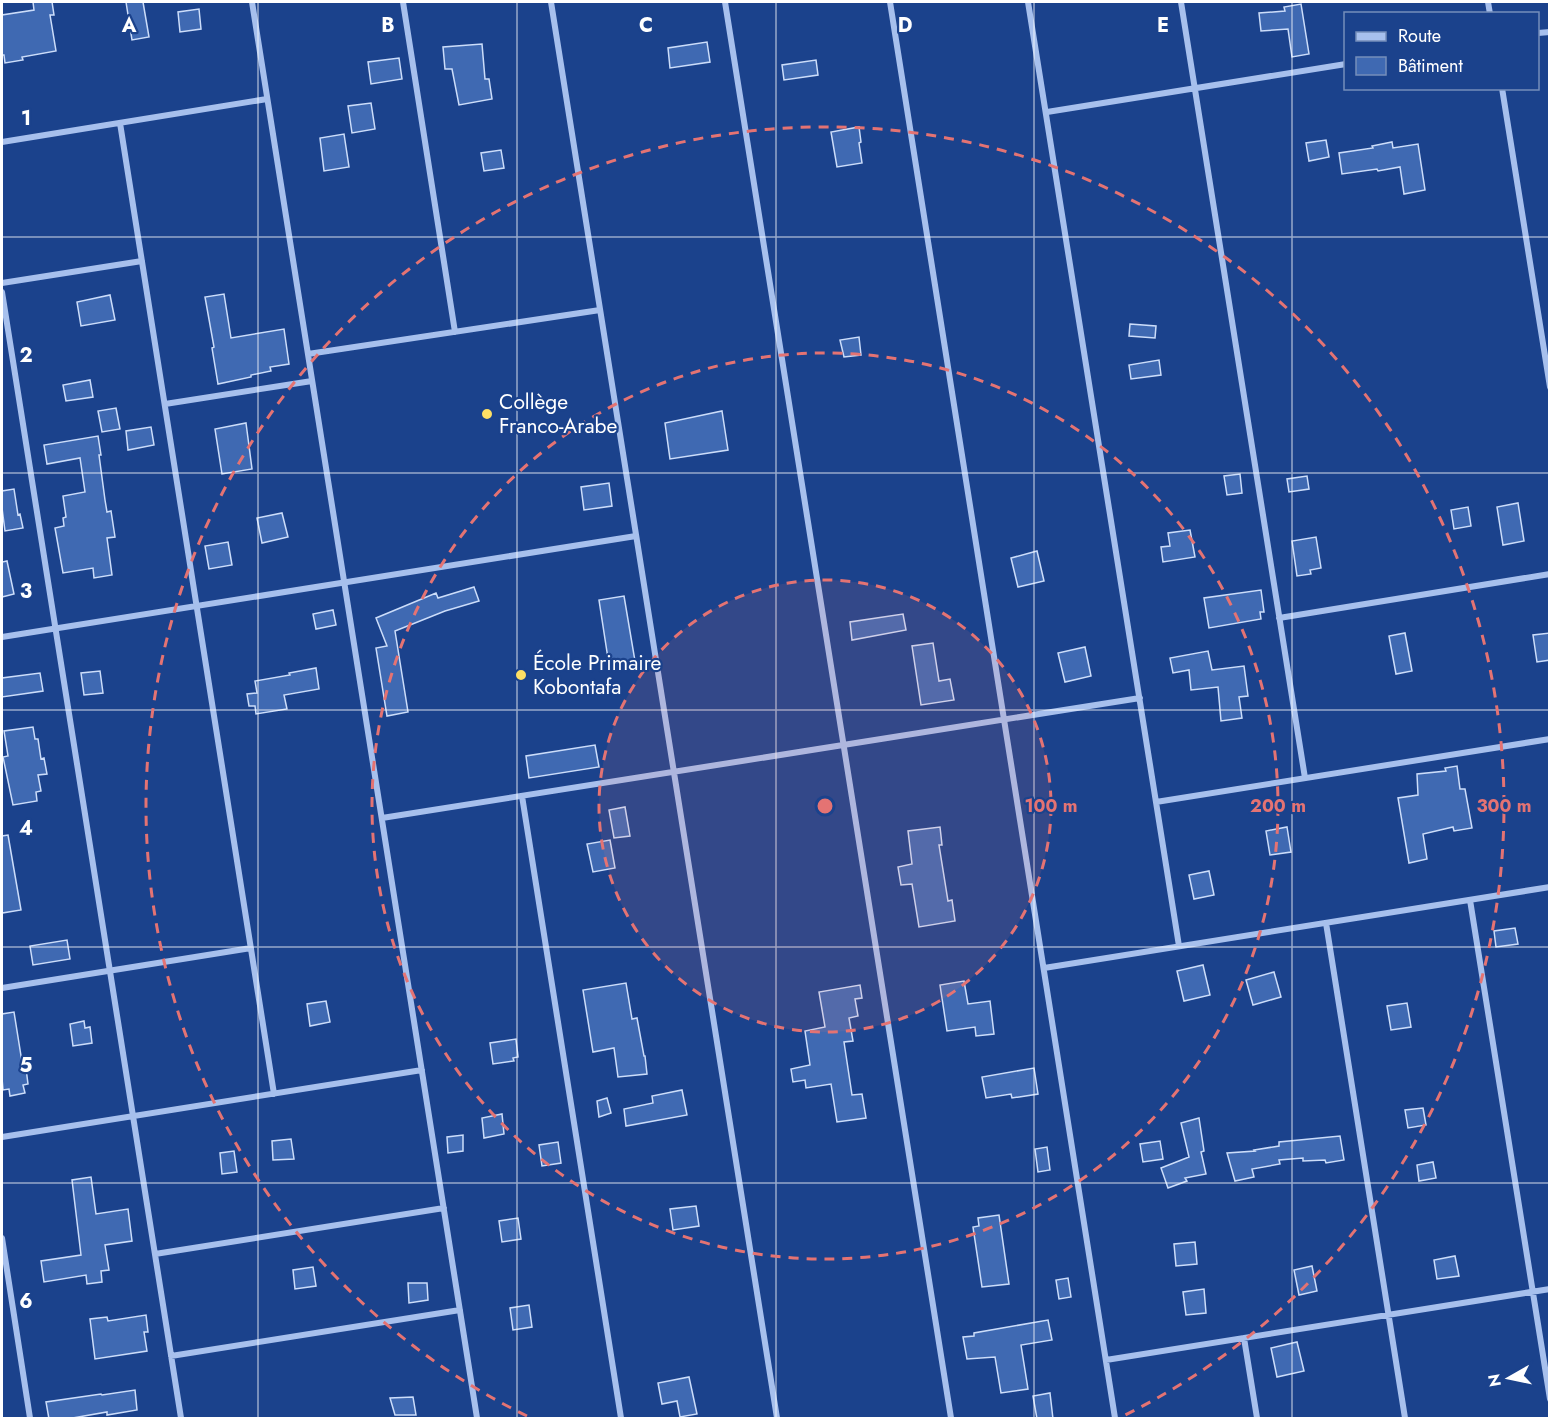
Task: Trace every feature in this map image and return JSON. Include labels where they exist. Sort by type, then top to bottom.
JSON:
[{"type":"street","points":[[252,2],[477,1419]]},
{"type":"street","points":[[403,2],[455,332]]},
{"type":"street","points":[[551,2],[777,1419]]},
{"type":"street","points":[[725,2],[951,1419]]},
{"type":"street","points":[[890,2],[1115,1419]]},
{"type":"street","points":[[1028,2],[1179,946]]},
{"type":"street","points":[[1181,2],[1305,778]]},
{"type":"street","points":[[1047,112],[1344,64]]},
{"type":"street","points":[[1502,90],[1550,387]]},
{"type":"street","points":[[2,142],[267,99]]},
{"type":"street","points":[[120,123],[274,1094]]},
{"type":"street","points":[[2,283],[142,261]]},
{"type":"street","points":[[2,292],[181,1419]]},
{"type":"street","points":[[308,354],[600,310]]},
{"type":"street","points":[[165,405],[312,381]]},
{"type":"street","points":[[2,637],[636,536]]},
{"type":"street","points":[[1279,618],[1550,574]]},
{"type":"street","points":[[382,818],[1140,698]]},
{"type":"street","points":[[1156,802],[1550,740]]},
{"type":"street","points":[[522,796],[621,1419]]},
{"type":"street","points":[[1044,968],[1550,887]]},
{"type":"street","points":[[1470,900],[1550,1399]]},
{"type":"street","points":[[1326,923],[1405,1419]]},
{"type":"street","points":[[2,988],[251,948]]},
{"type":"street","points":[[2,1137],[422,1070]]},
{"type":"street","points":[[154,1254],[444,1208]]},
{"type":"street","points":[[2,1238],[30,1419]]},
{"type":"street","points":[[1106,1360],[1550,1289]]},
{"type":"street","points":[[171,1356],[460,1310]]},
{"type":"street","points":[[1244,1338],[1257,1419]]},
{"type":"building","points":[[33,2],[52,2],[54,15],[50,15],[56,51],[22,57],[23,60],[5,63],[4,55],[2,55],[2,15],[34,10]]},
{"type":"building","points":[[126,2],[143,2],[149,37],[132,40]]},
{"type":"building","points":[[1301,4],[1309,54],[1292,57],[1288,29],[1261,31],[1259,13],[1285,11],[1284,7]]},
{"type":"building","points":[[199,9],[201,29],[180,32],[178,12]]},
{"type":"building","points":[[707,42],[710,62],[670,68],[668,48]]},
{"type":"building","points":[[482,44],[485,79],[489,79],[492,99],[459,105],[452,69],[445,69],[443,47]]},
{"type":"building","points":[[399,58],[402,79],[371,84],[368,62]]},
{"type":"building","points":[[816,60],[818,75],[784,80],[782,65]]},
{"type":"building","points":[[371,103],[375,129],[352,133],[348,106]]},
{"type":"building","points":[[859,127],[862,163],[837,167],[831,132]]},
{"type":"building","points":[[344,134],[349,167],[324,171],[320,138]]},
{"type":"building","points":[[1326,140],[1329,157],[1309,161],[1306,143]]},
{"type":"building","points":[[1392,142],[1393,148],[1418,144],[1425,190],[1404,194],[1400,167],[1342,174],[1339,153],[1373,148],[1372,146]]},
{"type":"building","points":[[501,150],[504,168],[484,171],[481,153]]},
{"type":"building","points":[[224,294],[231,338],[284,329],[289,364],[270,367],[271,371],[218,384],[205,297]]},
{"type":"building","points":[[110,295],[115,320],[81,326],[77,302]]},
{"type":"building","points":[[1130,324],[1156,326],[1155,338],[1129,336]]},
{"type":"building","points":[[859,337],[861,355],[844,357],[840,340]]},
{"type":"building","points":[[1159,360],[1161,375],[1131,379],[1129,365]]},
{"type":"building","points":[[90,380],[93,397],[66,401],[63,385]]},
{"type":"building","points":[[116,408],[120,429],[102,432],[98,411]]},
{"type":"building","points":[[722,411],[728,450],[670,459],[665,423]]},
{"type":"building","points":[[246,423],[252,469],[222,474],[215,429]]},
{"type":"building","points":[[151,427],[154,445],[128,450],[126,431]]},
{"type":"building","points":[[98,436],[107,512],[111,511],[115,537],[107,538],[112,575],[94,578],[93,568],[63,573],[55,528],[64,526],[63,518],[66,517],[63,496],[85,492],[80,458],[47,464],[44,445]]},
{"type":"building","points":[[1240,474],[1242,493],[1227,495],[1224,476]]},
{"type":"building","points":[[1307,476],[1309,489],[1289,492],[1287,479]]},
{"type":"building","points":[[609,483],[612,506],[584,510],[581,487]]},
{"type":"building","points":[[14,489],[18,515],[20,514],[23,528],[5,531],[2,491]]},
{"type":"building","points":[[1518,503],[1524,541],[1503,545],[1497,507]]},
{"type":"building","points":[[1468,507],[1471,526],[1454,529],[1451,510]]},
{"type":"building","points":[[282,513],[288,537],[262,543],[257,518]]},
{"type":"building","points":[[1190,530],[1195,557],[1163,562],[1161,547],[1170,546],[1168,533]]},
{"type":"building","points":[[1316,537],[1321,568],[1310,570],[1311,574],[1297,576],[1292,541]]},
{"type":"building","points":[[228,542],[232,565],[209,569],[205,546]]},
{"type":"building","points":[[1037,551],[1044,581],[1018,587],[1011,558]]},
{"type":"building","points":[[7,561],[14,594],[2,597],[2,562]]},
{"type":"building","points":[[474,587],[479,601],[445,611],[395,631],[408,712],[387,716],[376,648],[387,646],[376,618],[436,593],[438,598]]},
{"type":"building","points":[[1261,590],[1264,612],[1260,612],[1261,619],[1209,628],[1204,598]]},
{"type":"building","points":[[624,596],[635,661],[609,665],[599,600]]},
{"type":"building","points":[[333,610],[336,625],[316,629],[313,614]]},
{"type":"building","points":[[903,614],[906,630],[852,640],[850,622]]},
{"type":"building","points":[[1405,633],[1412,671],[1396,674],[1389,636]]},
{"type":"building","points":[[1550,633],[1550,660],[1537,662],[1533,635]]},
{"type":"building","points":[[933,643],[939,681],[950,679],[954,700],[921,705],[912,646]]},
{"type":"building","points":[[1085,647],[1091,676],[1065,682],[1058,653]]},
{"type":"building","points":[[1208,651],[1212,670],[1244,666],[1248,696],[1239,697],[1242,718],[1221,721],[1218,687],[1191,690],[1189,670],[1173,673],[1170,658]]},
{"type":"building","points":[[316,668],[319,689],[284,695],[287,709],[256,714],[255,706],[249,706],[247,694],[257,693],[255,681]]},
{"type":"building","points":[[100,671],[103,693],[84,695],[81,673]]},
{"type":"building","points":[[40,673],[43,691],[2,697],[2,678]]},
{"type":"building","points":[[33,727],[47,774],[38,775],[41,791],[36,792],[37,801],[13,805],[3,757],[8,756],[4,731]]},
{"type":"building","points":[[595,745],[599,767],[529,778],[526,756]]},
{"type":"building","points":[[1457,766],[1460,789],[1465,789],[1472,828],[1454,831],[1453,827],[1423,834],[1427,859],[1409,863],[1398,798],[1418,795],[1417,774],[1446,771],[1445,768]]},
{"type":"building","points":[[625,807],[630,836],[614,838],[609,810]]},
{"type":"building","points":[[940,827],[942,845],[939,845],[948,901],[952,900],[955,921],[919,927],[912,884],[901,885],[898,867],[912,864],[908,831]]},
{"type":"building","points":[[1287,827],[1291,852],[1270,855],[1266,831]]},
{"type":"building","points":[[8,835],[21,910],[2,913],[2,836]]},
{"type":"building","points":[[610,840],[615,868],[593,872],[587,844]]},
{"type":"building","points":[[1209,871],[1214,895],[1194,899],[1189,875]]},
{"type":"building","points":[[1515,928],[1518,944],[1496,947],[1494,931]]},
{"type":"building","points":[[67,940],[70,959],[33,965],[30,946]]},
{"type":"building","points":[[1203,965],[1210,995],[1184,1001],[1177,971]]},
{"type":"building","points":[[1274,972],[1281,997],[1253,1005],[1246,980]]},
{"type":"building","points":[[964,981],[968,1004],[990,1001],[994,1034],[976,1036],[975,1027],[947,1031],[940,985]]},
{"type":"building","points":[[626,983],[632,1019],[637,1018],[647,1074],[618,1077],[614,1048],[593,1052],[583,990]]},
{"type":"building","points":[[860,985],[862,998],[855,999],[858,1016],[849,1018],[853,1041],[844,1042],[852,1095],[862,1094],[866,1118],[837,1122],[831,1084],[806,1088],[805,1080],[793,1082],[791,1069],[810,1065],[805,1031],[825,1027],[819,992]]},
{"type":"building","points":[[326,1001],[330,1022],[310,1026],[307,1004]]},
{"type":"building","points":[[1407,1003],[1411,1027],[1391,1030],[1387,1006]]},
{"type":"building","points":[[14,1012],[28,1084],[23,1085],[25,1093],[10,1096],[9,1089],[3,1090],[2,1014]]},
{"type":"building","points":[[84,1021],[85,1028],[90,1027],[92,1043],[73,1046],[70,1024]]},
{"type":"building","points":[[516,1039],[518,1057],[513,1058],[514,1061],[493,1064],[490,1043]]},
{"type":"building","points":[[1034,1068],[1038,1094],[1012,1098],[1011,1094],[986,1098],[982,1077]]},
{"type":"building","points":[[682,1090],[687,1115],[626,1126],[624,1109],[653,1103],[652,1096]]},
{"type":"building","points":[[607,1098],[611,1113],[599,1117],[597,1101]]},
{"type":"building","points":[[1423,1108],[1426,1125],[1408,1128],[1405,1110]]},
{"type":"building","points":[[502,1114],[504,1134],[484,1138],[482,1118]]},
{"type":"building","points":[[1199,1118],[1204,1151],[1201,1152],[1206,1174],[1185,1178],[1187,1181],[1168,1188],[1161,1168],[1189,1157],[1181,1123]]},
{"type":"building","points":[[463,1135],[463,1151],[448,1153],[447,1137]]},
{"type":"building","points":[[1340,1136],[1344,1160],[1326,1163],[1325,1160],[1303,1161],[1303,1158],[1279,1160],[1280,1164],[1252,1169],[1254,1177],[1235,1181],[1227,1153],[1279,1146],[1279,1142]]},
{"type":"building","points":[[291,1139],[294,1159],[273,1160],[272,1141]]},
{"type":"building","points":[[1160,1141],[1163,1159],[1143,1162],[1140,1144]]},
{"type":"building","points":[[558,1142],[561,1163],[542,1166],[539,1145]]},
{"type":"building","points":[[1047,1147],[1050,1170],[1038,1172],[1035,1149]]},
{"type":"building","points":[[234,1151],[237,1172],[222,1174],[220,1153]]},
{"type":"building","points":[[1433,1162],[1436,1178],[1419,1181],[1417,1165]]},
{"type":"building","points":[[91,1177],[96,1214],[128,1209],[132,1241],[105,1245],[109,1270],[101,1271],[102,1282],[87,1284],[86,1275],[44,1282],[41,1261],[81,1255],[72,1180]]},
{"type":"building","points":[[696,1206],[699,1226],[673,1230],[670,1209]]},
{"type":"building","points":[[999,1215],[1009,1284],[982,1287],[973,1227],[979,1226],[978,1218]]},
{"type":"building","points":[[518,1218],[521,1239],[502,1242],[499,1221]]},
{"type":"building","points":[[1195,1242],[1197,1264],[1176,1266],[1174,1244]]},
{"type":"building","points":[[1455,1256],[1459,1276],[1437,1279],[1434,1260]]},
{"type":"building","points":[[1312,1266],[1317,1291],[1299,1295],[1294,1270]]},
{"type":"building","points":[[313,1267],[316,1286],[295,1289],[293,1270]]},
{"type":"building","points":[[1068,1278],[1071,1297],[1059,1299],[1056,1280]]},
{"type":"building","points":[[408,1283],[427,1283],[428,1300],[409,1303]]},
{"type":"building","points":[[1204,1289],[1206,1313],[1186,1315],[1183,1292]]},
{"type":"building","points":[[529,1305],[532,1327],[513,1330],[510,1308]]},
{"type":"building","points":[[146,1315],[148,1332],[144,1332],[147,1351],[95,1359],[90,1319],[107,1317],[108,1321]]},
{"type":"building","points":[[1048,1320],[1052,1340],[1021,1345],[1028,1389],[1001,1393],[995,1357],[967,1359],[963,1337]]},
{"type":"building","points":[[1297,1342],[1304,1371],[1277,1377],[1271,1348]]},
{"type":"building","points":[[689,1377],[697,1414],[680,1417],[677,1401],[662,1404],[658,1383]]},
{"type":"building","points":[[135,1390],[137,1410],[107,1415],[107,1412],[67,1419],[49,1419],[46,1402]]},
{"type":"building","points":[[1050,1393],[1053,1419],[1037,1419],[1033,1396]]},
{"type":"building","points":[[413,1397],[416,1415],[395,1415],[390,1398]]},
{"type":"place","name":"Collège Franco-Arabe","points":[[487,414]]},
{"type":"place","name":"École Primaire Kobontafa","points":[[521,675]]}]
